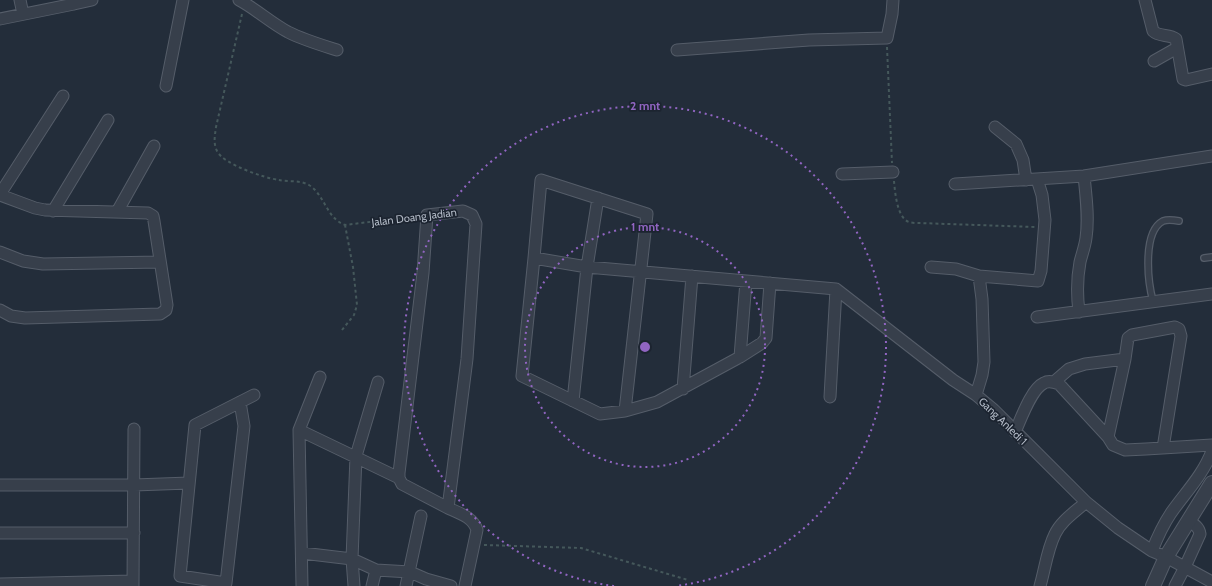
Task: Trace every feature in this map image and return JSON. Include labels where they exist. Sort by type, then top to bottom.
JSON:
[{"type":"street","points":[[20,0],[23,14]]},
{"type":"street","points":[[0,19],[74,2],[92,0]]},
{"type":"street","points":[[166,86],[183,0]]},
{"type":"street","points":[[677,50],[809,40],[887,38],[893,0]]},
{"type":"street","points":[[1145,0],[1153,31],[1157,34],[1174,38],[1181,73],[1184,80],[1212,74]]},
{"type":"street","points":[[247,2],[263,16],[288,32],[337,50]]},
{"type":"street","points":[[1154,61],[1177,48]]},
{"type":"street","points":[[0,310],[11,316],[25,318],[160,314],[166,310],[167,305],[152,216],[148,213],[54,211],[36,208],[0,194],[63,96]]},
{"type":"street","points":[[54,211],[108,120]]},
{"type":"street","points":[[995,127],[1016,144],[1023,160],[1026,180]]},
{"type":"street","points":[[117,212],[154,146]]},
{"type":"street","points":[[955,184],[1084,176],[1212,156]]},
{"type":"street","points":[[842,174],[893,172]]},
{"type":"street","points":[[1079,312],[1077,300],[1078,283],[1080,262],[1086,237],[1087,216],[1084,176]]},
{"type":"street","points":[[931,267],[956,269],[979,276],[1038,281],[1041,271],[1045,220],[1037,179]]},
{"type":"street","points":[[625,412],[647,214],[541,180],[522,376],[600,414],[625,412],[657,402],[740,357],[762,343],[766,338],[770,283]]},
{"type":"street","points":[[573,401],[587,267],[598,198]]},
{"type":"street","name":"Jalan Doang Jadian","points":[[427,215],[463,212],[472,216],[476,224],[467,359],[448,508]]},
{"type":"street","points":[[427,215],[423,273],[399,478],[402,484],[407,488],[468,518],[473,522],[477,530],[465,586]]},
{"type":"street","points":[[0,252],[23,260],[43,264],[160,262]]},
{"type":"street","points":[[534,258],[587,267],[836,289],[830,397]]},
{"type":"street","points":[[683,389],[692,276]]},
{"type":"street","points":[[976,395],[984,362],[982,300],[979,276]]},
{"type":"street","points":[[740,357],[746,281]]},
{"type":"street","name":"Gang Anledi 1","points":[[836,289],[994,410],[1086,502],[1118,528],[1152,551],[1212,582]]},
{"type":"street","points":[[1037,317],[1212,294]]},
{"type":"street","points":[[1108,437],[1125,359],[1128,338],[1132,335],[1175,327],[1179,329],[1181,336],[1162,448]]},
{"type":"street","points":[[1054,382],[1069,369],[1085,364],[1125,359]]},
{"type":"street","points":[[302,586],[299,430],[320,377]]},
{"type":"street","points":[[354,586],[352,559],[356,456],[378,382]]},
{"type":"street","points":[[1015,432],[1031,397],[1038,387],[1044,382],[1054,382],[1059,384],[1114,445],[1125,450],[1212,445]]},
{"type":"street","points":[[240,402],[244,426],[226,585],[180,576],[195,425],[240,402],[254,395]]},
{"type":"street","points":[[0,584],[133,583],[134,429]]},
{"type":"street","points":[[299,430],[356,456],[399,478]]},
{"type":"street","points":[[1152,551],[1160,530],[1171,512],[1194,483],[1212,452]]},
{"type":"street","points":[[1153,586],[1166,557],[1212,482]]},
{"type":"street","points":[[0,485],[134,485],[189,483]]},
{"type":"street","points":[[1040,586],[1045,545],[1064,521],[1086,502]]},
{"type":"street","points":[[406,586],[421,516]]},
{"type":"street","points":[[1175,586],[1200,534],[1196,525],[1188,521]]},
{"type":"street","points":[[0,533],[134,533]]},
{"type":"street","points":[[302,553],[352,559],[376,570],[410,572],[426,579],[451,586]]},
{"type":"street","points":[[372,586],[376,570]]},
{"type":"lane","points":[[1153,301],[1149,283],[1148,266],[1151,238],[1159,224],[1170,220],[1179,221]]},
{"type":"lane","points":[[1204,258],[1212,257]]},
{"type":"path","points":[[247,2],[216,126],[214,138],[217,152],[229,163],[266,177],[306,184],[315,191],[335,219],[345,225],[353,268],[357,305],[354,315],[342,330]]},
{"type":"path","points":[[887,38],[893,172],[898,205],[902,216],[908,222],[919,223],[1044,227]]},
{"type":"path","name":"Jalan Doang Jadian","points":[[345,225],[427,215]]},
{"type":"path","points":[[483,545],[581,548],[688,580]]}]
